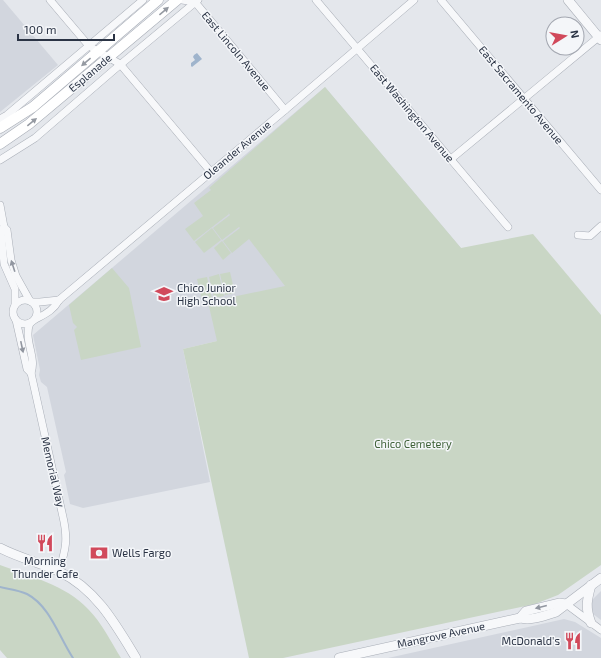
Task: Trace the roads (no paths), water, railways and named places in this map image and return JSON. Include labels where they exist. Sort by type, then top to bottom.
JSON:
[{"type":"main road","name":"Esplanade","points":[[0,128],[33,106],[94,48],[158,0]]},
{"type":"main road","name":"Esplanade","points":[[0,144],[30,124],[177,0]]},
{"type":"street","points":[[50,0],[94,48],[120,64],[211,172]]},
{"type":"street","points":[[0,119],[7,116],[94,48],[143,0]]},
{"type":"street","name":"East Lincoln Avenue","points":[[182,0],[196,1],[285,110]]},
{"type":"street","name":"East Washington Avenue","points":[[316,0],[508,227]]},
{"type":"street","name":"Oleander Avenue","points":[[32,321],[55,308],[59,300],[414,0]]},
{"type":"street","name":"East Sacramento Avenue","points":[[441,0],[601,190]]},
{"type":"street","points":[[451,159],[600,37],[568,0]]},
{"type":"street","points":[[0,160],[35,138],[120,64],[196,1]]},
{"type":"street","points":[[0,205],[4,227],[7,230],[12,265],[16,276],[37,312],[32,321],[25,324],[16,320],[13,311],[15,304],[15,289],[4,274],[1,231],[4,227]]},
{"type":"street","points":[[578,235],[590,236],[601,226]]},
{"type":"street","points":[[15,304],[23,300],[40,302],[59,300]]},
{"type":"street","name":"Memorial Way","points":[[16,320],[27,369],[31,373],[65,526],[66,546],[59,571]]},
{"type":"street","name":"Memorial Way","points":[[31,373],[33,368],[27,335],[32,321]]},
{"type":"street","points":[[1,549],[59,571],[77,582],[101,604],[110,615],[136,658]]},
{"type":"street","points":[[601,578],[566,604],[601,630]]},
{"type":"street","points":[[591,585],[586,604],[591,623]]},
{"type":"street","name":"Mangrove Avenue","points":[[338,658],[520,618],[526,611],[559,603],[566,604]]},
{"type":"water","points":[[197,53],[202,59],[192,67],[191,63],[195,60],[193,57]]},
{"type":"waterway","points":[[0,587],[27,594],[35,599],[48,614],[73,658]]},
{"type":"place","name":"Chico Junior High School","points":[[164,294]]},
{"type":"place","name":"Morning Thunder Cafe","points":[[45,543]]},
{"type":"place","name":"Wells Fargo","points":[[99,553]]},
{"type":"place","name":"McDonald's","points":[[573,641]]},
{"type":"park label","name":"Chico Cemetery","points":[[413,444]]}]
